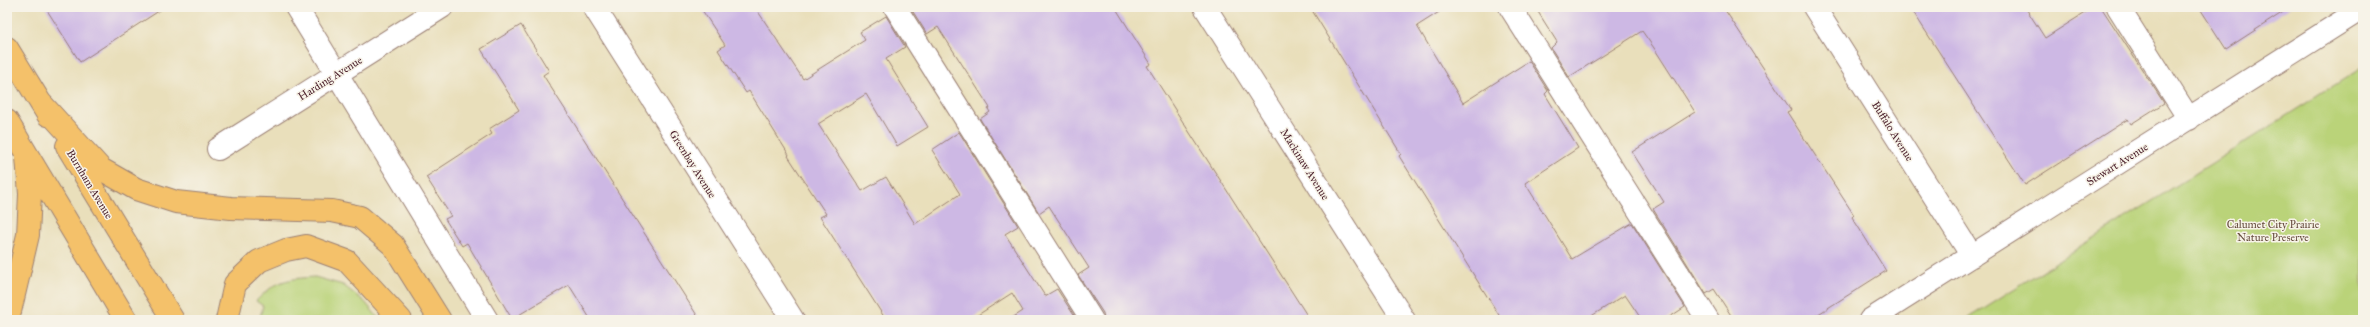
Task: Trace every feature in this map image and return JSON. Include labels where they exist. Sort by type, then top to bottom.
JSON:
[{"type":"main road","name":"Burnham Avenue","points":[[7,48],[173,320]]},
{"type":"main road","points":[[40,102],[101,169],[136,189],[176,202],[231,208],[332,211],[360,217],[393,246],[440,320]]},
{"type":"main road","points":[[7,121],[126,320]]},
{"type":"main road","points":[[8,320],[28,236],[30,194],[26,152]]},
{"type":"main road","points":[[227,320],[235,284],[259,261],[286,250],[306,246],[347,261],[401,320]]},
{"type":"street","points":[[296,7],[338,73],[487,320]]},
{"type":"street","name":"Harding Avenue","points":[[218,149],[442,7]]},
{"type":"street","name":"Greenbay Avenue","points":[[594,7],[792,320]]},
{"type":"street","points":[[895,7],[1092,320]]},
{"type":"street","name":"Mackinaw Avenue","points":[[1205,7],[1404,320]]},
{"type":"street","points":[[1510,7],[1708,320]]},
{"type":"street","name":"Buffalo Avenue","points":[[1814,7],[1972,256]]},
{"type":"street","points":[[2118,7],[2189,119]]},
{"type":"street","name":"Stewart Avenue","points":[[1870,320],[2363,8]]},
{"type":"green space","name":"Calumet City Prairie Nature Preserve","points":[[2363,67],[2363,320],[1965,320]]},
{"type":"green space","points":[[315,277],[343,285],[364,301],[380,320],[259,320],[263,306],[256,301],[263,294],[282,282]]},
{"type":"building","points":[[45,7],[165,7],[80,62]]},
{"type":"building","points":[[700,7],[755,7],[803,79],[865,40],[860,32],[886,16],[905,47],[886,59],[928,127],[897,146],[866,94],[818,124],[862,191],[886,177],[915,224],[960,194],[932,150],[959,132],[1018,226],[1005,234],[1045,296],[1057,289],[1077,320],[1009,320],[1023,311],[1012,293],[970,320],[886,320],[820,217],[826,214],[788,156],[789,155],[749,91],[746,93],[718,50],[725,45]]},
{"type":"building","points":[[910,7],[1115,7],[1151,64],[1147,66],[1310,320],[1104,320],[1103,313],[1078,275],[1089,268],[1049,206],[1039,213],[980,119],[990,112],[988,109],[990,108],[938,27],[927,34]]},
{"type":"building","points":[[1310,7],[1447,7],[1417,26],[1463,103],[1529,61],[1548,91],[1545,94],[1578,148],[1525,183],[1572,259],[1632,223],[1685,307],[1665,320],[1642,320],[1625,295],[1585,320],[1502,320],[1399,156],[1401,154]]},
{"type":"building","points":[[1535,7],[1723,7],[1791,110],[1787,112],[1854,215],[1852,217],[1886,271],[1809,320],[1734,320],[1714,289],[1706,294],[1653,209],[1664,202],[1632,152],[1695,112],[1642,31],[1569,77],[1551,48],[1557,42]]},
{"type":"building","points":[[1910,7],[2025,7],[2045,38],[2094,7],[2101,7],[2164,103],[2131,124],[2128,119],[2025,185]]},
{"type":"building","points":[[2199,7],[2291,7],[2226,49]]},
{"type":"building","points":[[521,25],[549,71],[543,75],[700,320],[591,320],[569,285],[512,319],[467,243],[462,246],[445,219],[451,216],[426,177],[492,134],[489,129],[519,110],[481,49]]}]
